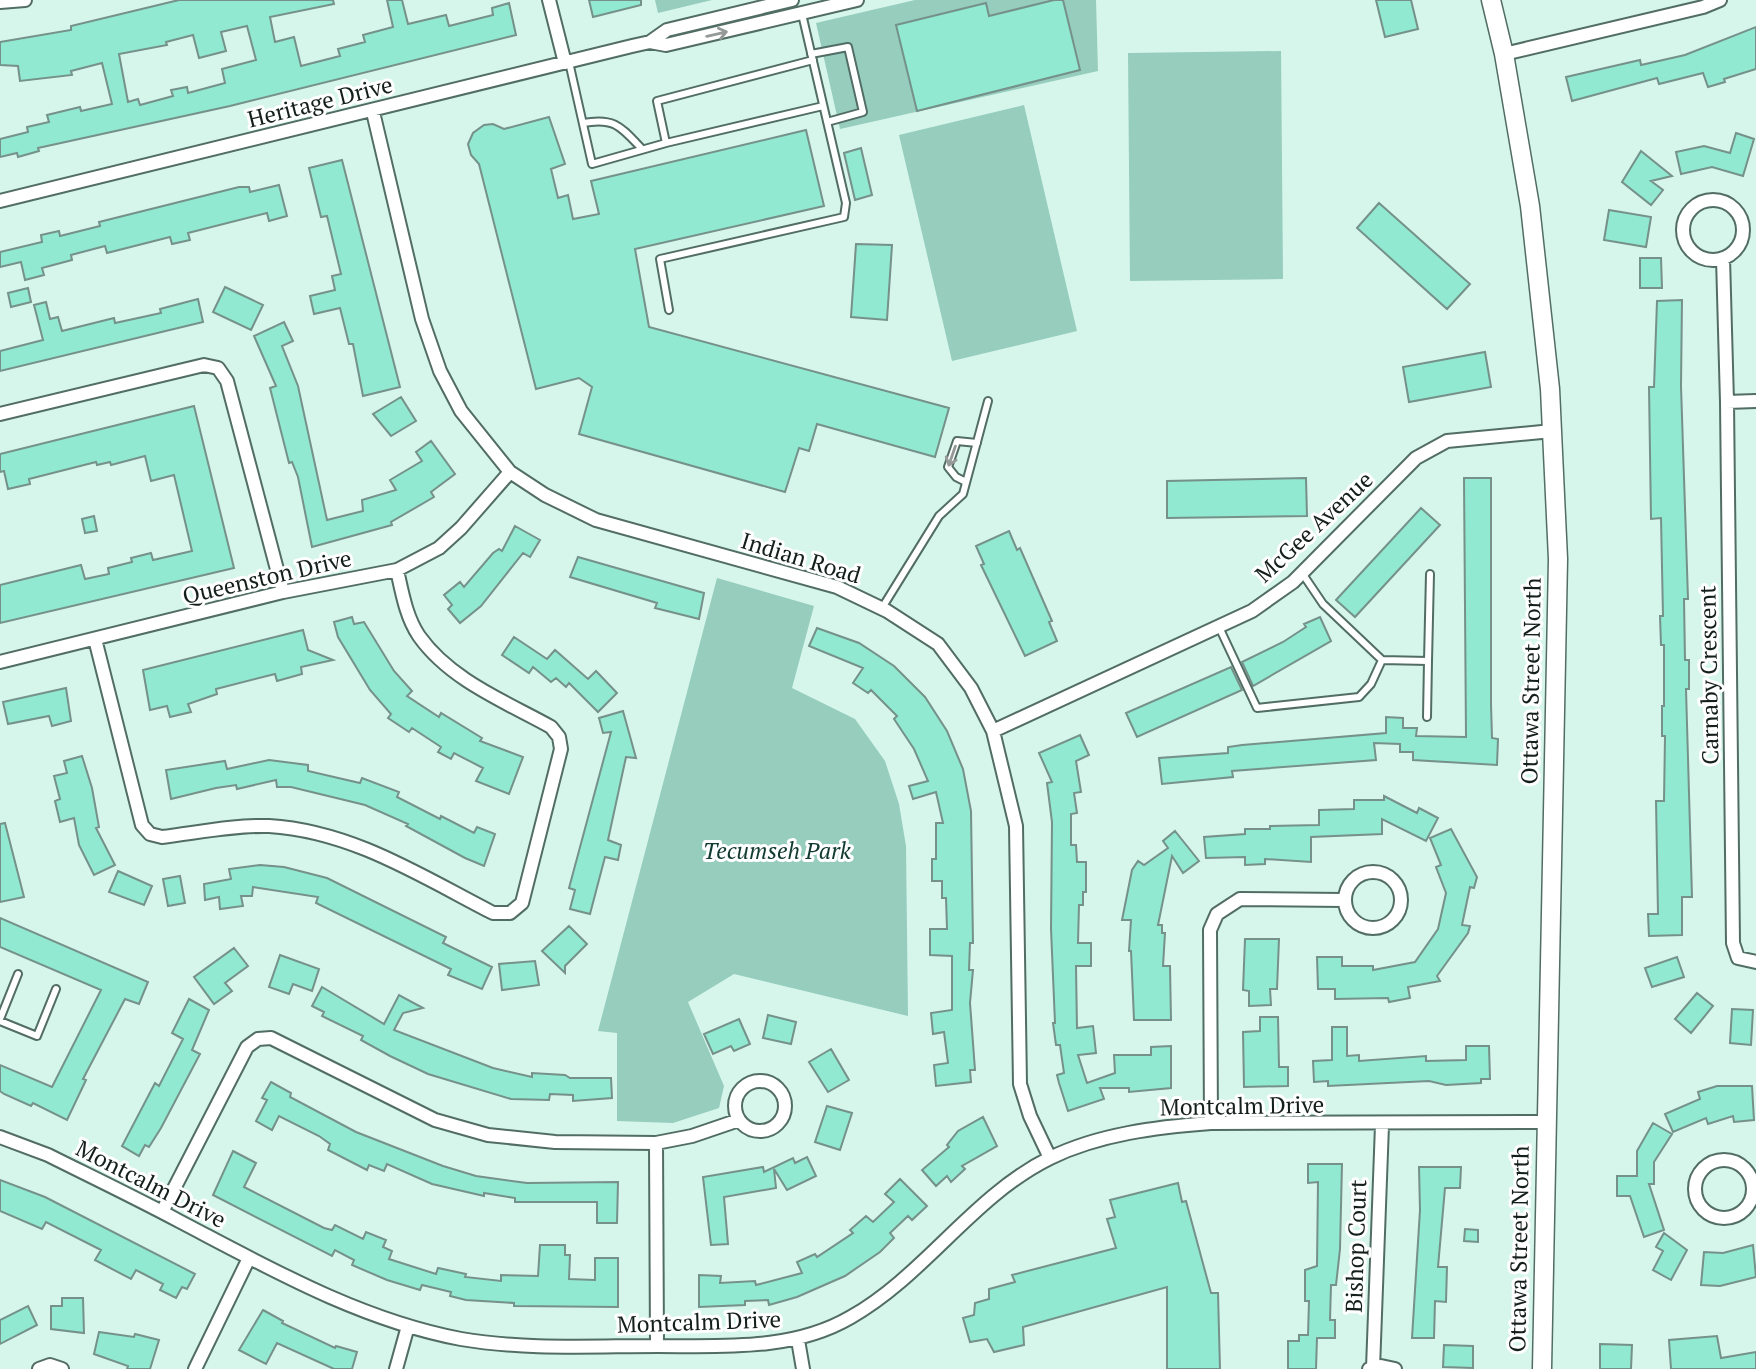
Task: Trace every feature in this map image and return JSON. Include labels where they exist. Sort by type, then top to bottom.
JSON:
[{"type":"main road","name":"Ottawa Street North","points":[[1491,0],[1504,54],[1530,206],[1546,341],[1558,559],[1542,1369]]},
{"type":"street","points":[[0,2],[25,0]]},
{"type":"street","points":[[549,0],[567,63]]},
{"type":"street","name":"Heritage Drive","points":[[0,201],[567,63],[650,42],[667,30],[795,0],[802,15]]},
{"type":"street","name":"Heritage Drive","points":[[650,42],[666,45],[857,0]]},
{"type":"street","points":[[1504,54],[1720,0]]},
{"type":"street","name":"Indian Road","points":[[373,112],[422,319],[440,371],[461,411],[510,472],[545,495],[596,520],[837,587],[882,608],[938,644],[971,688],[993,731],[1016,826],[1020,1084],[1030,1116],[1050,1158]]},
{"type":"street","points":[[1722,201],[1731,205],[1740,216],[1743,226],[1742,240],[1737,249],[1723,258],[1709,260],[1699,257],[1685,241],[1686,217],[1698,204],[1722,201]]},
{"type":"street","points":[[1723,258],[1727,402],[1756,401]]},
{"type":"street","points":[[0,414],[204,365],[218,368],[227,381],[283,592]]},
{"type":"street","name":"Carnaby Crescent","points":[[1727,402],[1733,943],[1738,958],[1756,962]]},
{"type":"street","name":"McGee Avenue","points":[[993,731],[1252,611],[1302,573],[1416,458],[1447,441],[1552,431]]},
{"type":"street","name":"Queenston Drive","points":[[0,663],[283,592],[397,570],[446,542],[510,472]]},
{"type":"street","points":[[95,639],[142,825],[150,834],[162,836],[267,826],[326,834],[365,848],[493,913],[510,913],[522,903],[561,749],[559,737],[551,727],[461,677],[438,658],[418,635],[405,608],[397,570]]},
{"type":"street","points":[[1372,871],[1384,873],[1396,882],[1401,904],[1395,918],[1384,926],[1367,928],[1350,917],[1344,900],[1350,882],[1358,875],[1372,871]]},
{"type":"street","points":[[1211,1123],[1210,930],[1217,914],[1240,899],[1344,900]]},
{"type":"street","points":[[162,1212],[247,1048],[258,1039],[271,1038],[435,1120],[488,1135],[555,1142],[656,1143],[692,1136],[739,1121]]},
{"type":"street","points":[[762,1081],[779,1090],[786,1107],[774,1128],[759,1132],[750,1130],[739,1121],[734,1107],[736,1098],[746,1085],[762,1081]]},
{"type":"street","name":"Montcalm Drive","points":[[0,1137],[48,1155],[351,1307],[408,1326],[462,1339],[543,1347],[727,1347],[798,1340],[849,1319],[900,1285],[983,1207],[1050,1158],[1120,1135],[1164,1126],[1211,1123],[1382,1125],[1545,1122]]},
{"type":"street","name":"Bishop Court","points":[[1382,1125],[1371,1368],[1381,1366],[1395,1369]]},
{"type":"street","points":[[656,1143],[657,1346]]},
{"type":"street","points":[[1726,1160],[1753,1174],[1752,1195],[1739,1214],[1716,1217],[1707,1213],[1697,1202],[1696,1179],[1707,1165],[1726,1160]]},
{"type":"street","points":[[195,1369],[249,1258]]},
{"type":"street","points":[[396,1369],[408,1326]]},
{"type":"street","points":[[798,1340],[803,1369]]},
{"type":"street","points":[[39,1369],[50,1365],[62,1369]]},
{"type":"lane","points":[[669,310],[660,259],[844,217],[846,203],[802,15]]},
{"type":"lane","points":[[666,143],[657,101],[848,47],[863,112],[827,122]]},
{"type":"lane","points":[[567,63],[592,164],[642,149],[823,106]]},
{"type":"lane","points":[[583,123],[607,120],[624,130],[642,149]]},
{"type":"lane","points":[[882,608],[939,516],[963,494],[988,401]]},
{"type":"lane","points":[[966,482],[956,477],[948,467],[957,441],[977,443]]},
{"type":"lane","points":[[1302,573],[1324,604],[1382,660],[1428,661]]},
{"type":"lane","points":[[1427,718],[1430,574]]},
{"type":"lane","points":[[1219,627],[1257,708],[1359,697],[1371,684],[1382,660]]},
{"type":"lane","points":[[18,974],[0,1020],[37,1036],[56,989]]},
{"type":"green space","points":[[655,0],[712,0],[658,13]]},
{"type":"green space","points":[[915,0],[1096,0],[1098,71],[840,129],[816,23]]},
{"type":"green space","points":[[1281,51],[1283,279],[1130,281],[1128,53]]},
{"type":"green space","points":[[1024,105],[1077,331],[952,361],[899,135]]},
{"type":"green space","name":"Tecumseh Park","points":[[717,578],[814,606],[792,688],[855,719],[885,761],[899,804],[906,846],[908,1016],[734,974],[688,1002],[724,1086],[719,1108],[673,1123],[617,1121],[617,1033],[598,1031]]},
{"type":"building","points":[[179,0],[333,0],[334,4],[270,17],[275,42],[294,37],[301,66],[340,56],[338,49],[365,42],[363,35],[393,27],[387,0],[402,0],[408,24],[446,15],[449,26],[493,15],[492,8],[509,3],[516,35],[230,106],[38,148],[39,151],[18,157],[17,153],[0,157],[0,139],[28,132],[27,127],[49,122],[47,115],[80,107],[81,111],[112,104],[102,63],[71,71],[72,75],[20,81],[18,66],[0,65],[0,42],[71,30],[71,26]],"holes":[[[247,26],[256,60],[222,69],[225,83],[188,93],[187,87],[171,90],[173,96],[140,105],[138,99],[128,102],[119,54],[167,45],[166,42],[193,35],[199,58],[226,51],[221,32]]]},
{"type":"building","points":[[589,0],[641,0],[641,5],[593,17]]},
{"type":"building","points":[[1063,0],[1080,70],[917,111],[896,25],[986,3],[989,16]]},
{"type":"building","points":[[1376,0],[1411,0],[1418,29],[1385,37]]},
{"type":"building","points":[[1756,27],[1756,69],[1724,79],[1725,82],[1708,87],[1703,73],[1659,84],[1657,78],[1572,101],[1566,77],[1640,60],[1641,65],[1685,55]]},
{"type":"building","points":[[549,117],[565,164],[551,169],[558,198],[568,195],[573,219],[599,214],[591,181],[806,130],[824,206],[635,249],[649,327],[949,408],[935,457],[817,424],[809,451],[799,448],[785,492],[579,434],[592,387],[579,378],[536,389],[479,164],[471,155],[468,144],[473,133],[484,125],[493,124],[504,129]]},
{"type":"building","points":[[1736,133],[1754,139],[1743,176],[1712,167],[1681,174],[1676,152],[1704,146],[1730,153]]},
{"type":"building","points":[[861,148],[872,195],[855,200],[844,153]]},
{"type":"building","points":[[1641,151],[1672,176],[1651,181],[1663,190],[1651,205],[1622,182]]},
{"type":"building","points":[[342,160],[400,387],[363,396],[353,344],[349,344],[340,308],[314,314],[310,296],[335,290],[332,276],[341,274],[327,216],[321,217],[309,168]]},
{"type":"building","points":[[279,185],[287,216],[269,221],[267,213],[188,233],[190,240],[172,244],[170,237],[107,253],[105,246],[71,255],[72,260],[42,268],[44,275],[25,280],[21,262],[0,267],[0,252],[42,242],[41,235],[59,231],[60,236],[100,226],[99,222],[239,187],[249,187],[250,192]]},
{"type":"building","points":[[1379,203],[1470,284],[1447,309],[1357,228]]},
{"type":"building","points":[[1609,210],[1651,217],[1646,247],[1604,240]]},
{"type":"building","points":[[856,244],[892,245],[887,320],[851,317]]},
{"type":"building","points":[[1640,258],[1661,258],[1662,288],[1640,288]]},
{"type":"building","points":[[225,287],[263,305],[251,330],[213,312]]},
{"type":"building","points":[[28,288],[31,302],[11,307],[8,293]]},
{"type":"building","points":[[198,299],[203,322],[0,371],[0,351],[43,340],[34,305],[46,302],[50,319],[58,317],[62,331],[114,318],[115,323],[161,313],[160,309]]},
{"type":"building","points":[[1682,300],[1681,386],[1688,599],[1684,599],[1685,660],[1689,660],[1689,689],[1686,689],[1692,897],[1682,897],[1682,935],[1649,936],[1648,914],[1658,914],[1656,801],[1664,801],[1665,736],[1662,736],[1664,645],[1661,645],[1660,616],[1663,616],[1661,518],[1651,519],[1649,387],[1654,387],[1657,301]]},
{"type":"building","points":[[284,322],[293,341],[282,346],[298,386],[327,520],[363,511],[362,500],[396,490],[390,480],[422,461],[416,452],[431,441],[455,474],[431,492],[434,497],[391,522],[392,525],[312,547],[298,477],[292,462],[289,463],[270,388],[276,386],[254,336]]},
{"type":"building","points":[[1485,352],[1491,387],[1409,402],[1403,367]]},
{"type":"building","points":[[401,397],[416,421],[391,436],[373,414]]},
{"type":"building","points":[[194,406],[234,568],[0,623],[0,585],[81,565],[85,579],[109,574],[108,568],[132,562],[131,558],[151,553],[153,560],[192,551],[174,475],[151,481],[145,456],[111,465],[110,462],[97,465],[96,462],[29,479],[30,484],[8,489],[4,471],[0,472],[0,454]]},
{"type":"building","points":[[1306,478],[1307,516],[1167,518],[1167,481]]},
{"type":"building","points":[[1464,478],[1491,478],[1491,704],[1492,738],[1498,739],[1497,765],[1413,760],[1413,752],[1400,752],[1400,744],[1374,743],[1376,760],[1232,771],[1233,777],[1162,784],[1159,758],[1228,753],[1228,747],[1242,745],[1386,733],[1386,717],[1403,718],[1403,728],[1417,728],[1416,736],[1466,737]]},
{"type":"building","points":[[1421,508],[1440,525],[1355,617],[1336,600]]},
{"type":"building","points":[[94,516],[97,531],[85,533],[82,519]]},
{"type":"building","points":[[515,526],[540,540],[530,557],[523,553],[481,606],[460,623],[448,609],[452,605],[444,595],[460,582],[464,587],[493,553],[499,549],[502,551]]},
{"type":"building","points":[[1009,531],[1017,550],[1020,548],[1052,621],[1049,622],[1057,641],[1025,656],[981,565],[984,564],[976,546]]},
{"type":"building","points":[[578,557],[704,593],[699,619],[655,608],[657,603],[570,577]]},
{"type":"building","points":[[352,617],[354,624],[364,622],[394,671],[412,691],[407,696],[439,717],[441,713],[482,738],[480,741],[523,757],[509,794],[476,781],[483,768],[454,753],[451,759],[438,752],[441,747],[412,728],[409,732],[388,718],[391,714],[370,690],[338,637],[334,622]]},
{"type":"building","points":[[1320,617],[1331,641],[1253,686],[1242,662],[1283,642],[1306,627],[1304,624]]},
{"type":"building","points":[[817,628],[859,643],[894,666],[925,697],[947,731],[963,769],[971,811],[973,943],[970,943],[969,970],[973,970],[970,1003],[975,1070],[970,1070],[971,1082],[936,1086],[934,1065],[948,1063],[944,1032],[933,1034],[931,1013],[952,1010],[952,956],[930,955],[930,929],[947,929],[946,898],[942,898],[942,881],[932,881],[932,859],[936,859],[936,823],[943,823],[936,792],[913,799],[909,786],[928,781],[914,749],[894,719],[897,716],[871,690],[868,693],[853,683],[863,668],[809,646]]},
{"type":"building","points":[[303,630],[308,650],[333,660],[301,667],[302,674],[277,681],[275,674],[216,689],[217,694],[188,704],[191,712],[170,717],[167,706],[150,710],[143,670]]},
{"type":"building","points":[[514,637],[547,659],[555,650],[588,679],[596,671],[617,693],[598,712],[569,683],[566,687],[556,678],[551,682],[533,667],[529,673],[502,655]]},
{"type":"building","points":[[1231,667],[1242,690],[1137,737],[1126,713]]},
{"type":"building","points":[[66,688],[71,721],[52,726],[49,716],[8,724],[3,702]]},
{"type":"building","points":[[623,711],[636,758],[626,757],[608,840],[621,845],[618,860],[605,857],[590,914],[570,909],[575,890],[569,888],[611,732],[603,733],[599,718]]},
{"type":"building","points":[[1080,735],[1089,755],[1076,761],[1081,792],[1074,793],[1077,813],[1071,814],[1071,845],[1076,845],[1077,862],[1086,862],[1086,892],[1083,892],[1083,905],[1079,905],[1078,943],[1091,943],[1091,966],[1076,966],[1077,1028],[1093,1026],[1096,1053],[1078,1055],[1087,1083],[1115,1073],[1114,1055],[1151,1055],[1151,1047],[1171,1046],[1171,1088],[1129,1092],[1129,1088],[1100,1088],[1104,1099],[1068,1111],[1057,1075],[1064,1073],[1060,1045],[1056,1045],[1053,1023],[1052,822],[1047,783],[1052,782],[1039,753]]},
{"type":"building","points":[[82,756],[92,788],[99,827],[96,828],[115,865],[94,875],[79,845],[74,818],[60,822],[55,801],[60,799],[54,776],[67,773],[64,761]]},
{"type":"building","points":[[269,760],[308,765],[308,771],[360,783],[362,778],[399,792],[397,797],[440,819],[441,816],[474,833],[477,827],[495,834],[484,866],[406,826],[408,824],[365,805],[291,787],[277,787],[276,780],[237,789],[236,785],[216,788],[171,799],[166,770],[225,761],[227,769]]},
{"type":"building","points":[[1384,796],[1417,813],[1419,808],[1438,818],[1426,841],[1382,819],[1382,834],[1311,837],[1311,862],[1265,859],[1265,864],[1245,865],[1245,857],[1206,858],[1204,837],[1245,834],[1245,829],[1270,829],[1270,826],[1319,825],[1319,810],[1354,809],[1354,800],[1384,800]]},
{"type":"building","points":[[5,823],[24,897],[0,902],[0,824]]},
{"type":"building","points":[[1451,829],[1477,877],[1474,888],[1470,887],[1462,925],[1470,926],[1468,933],[1437,976],[1440,981],[1408,987],[1410,998],[1389,1002],[1388,998],[1335,999],[1335,989],[1318,989],[1317,957],[1342,957],[1342,966],[1373,966],[1373,970],[1415,962],[1438,929],[1446,893],[1436,867],[1441,865],[1430,838]]},
{"type":"building","points":[[1175,831],[1199,861],[1183,873],[1172,856],[1158,925],[1162,925],[1162,933],[1165,933],[1163,966],[1170,966],[1171,1020],[1134,1020],[1129,951],[1131,920],[1122,920],[1132,870],[1138,861],[1144,865],[1168,848],[1163,841]]},
{"type":"building","points":[[260,865],[284,867],[327,878],[446,937],[443,943],[492,967],[482,989],[448,975],[451,969],[316,903],[318,897],[253,887],[252,896],[241,896],[243,906],[220,909],[219,897],[205,900],[204,884],[231,879],[229,869]]},
{"type":"building","points":[[118,871],[152,886],[144,905],[109,892]]},
{"type":"building","points":[[180,876],[185,903],[168,906],[163,879]]},
{"type":"building","points":[[0,918],[148,982],[139,1004],[125,999],[83,1079],[86,1080],[67,1120],[0,1091],[0,1065],[52,1087],[101,990],[0,947]]},
{"type":"building","points":[[569,926],[587,944],[565,966],[565,973],[542,951]]},
{"type":"building","points":[[1245,939],[1279,939],[1277,989],[1270,989],[1271,1005],[1249,1006],[1249,991],[1243,990]]},
{"type":"building","points":[[234,948],[248,966],[225,983],[232,991],[214,1004],[194,977]]},
{"type":"building","points":[[280,955],[319,969],[312,991],[293,984],[289,994],[269,987]]},
{"type":"building","points":[[1677,957],[1684,977],[1652,987],[1645,968]]},
{"type":"building","points":[[535,961],[539,985],[502,990],[499,964]]},
{"type":"building","points":[[322,987],[384,1024],[399,995],[423,1008],[403,1013],[394,1030],[493,1068],[532,1077],[532,1073],[565,1075],[570,1078],[611,1078],[612,1098],[573,1101],[573,1095],[550,1094],[549,1100],[511,1099],[428,1074],[390,1056],[361,1040],[363,1036],[322,1016],[324,1012],[312,1006]]},
{"type":"building","points":[[1697,993],[1713,1006],[1691,1033],[1675,1019]]},
{"type":"building","points":[[189,999],[209,1010],[192,1050],[200,1054],[161,1128],[149,1147],[145,1145],[139,1156],[122,1146],[155,1083],[159,1086],[183,1039],[172,1033]]},
{"type":"building","points":[[1732,1009],[1753,1010],[1751,1045],[1730,1043]]},
{"type":"building","points":[[768,1015],[796,1022],[791,1044],[763,1038]]},
{"type":"building","points":[[1260,1017],[1278,1017],[1279,1067],[1288,1067],[1288,1086],[1244,1087],[1243,1032],[1260,1031]]},
{"type":"building","points":[[739,1019],[750,1044],[734,1051],[731,1046],[713,1054],[704,1034]]},
{"type":"building","points":[[1332,1027],[1347,1027],[1347,1056],[1359,1055],[1359,1061],[1426,1056],[1426,1061],[1466,1060],[1466,1046],[1489,1046],[1490,1079],[1481,1079],[1481,1083],[1446,1085],[1429,1081],[1328,1086],[1328,1081],[1314,1082],[1313,1061],[1332,1060]]},
{"type":"building","points":[[831,1049],[849,1080],[828,1092],[809,1062]]},
{"type":"building","points":[[271,1082],[291,1093],[290,1097],[356,1132],[476,1176],[527,1183],[618,1182],[617,1223],[597,1223],[597,1202],[515,1202],[515,1198],[484,1193],[484,1196],[432,1184],[387,1164],[384,1171],[369,1165],[367,1170],[328,1150],[330,1144],[319,1136],[279,1116],[272,1130],[256,1121],[267,1100],[262,1098]]},
{"type":"building","points":[[1717,1086],[1752,1086],[1754,1120],[1734,1122],[1733,1116],[1708,1124],[1706,1118],[1673,1132],[1665,1114],[1700,1099],[1698,1092]]},
{"type":"building","points":[[827,1106],[852,1113],[840,1150],[815,1142]]},
{"type":"building","points":[[983,1117],[997,1146],[962,1166],[965,1169],[951,1182],[947,1176],[936,1186],[922,1170],[949,1147],[947,1145],[958,1131]]},
{"type":"building","points":[[1653,1123],[1672,1134],[1654,1162],[1654,1184],[1649,1184],[1664,1230],[1644,1237],[1630,1196],[1617,1196],[1617,1176],[1637,1176],[1637,1151]]},
{"type":"building","points":[[233,1151],[256,1163],[244,1187],[324,1228],[332,1230],[335,1225],[363,1239],[366,1232],[386,1240],[383,1247],[392,1251],[389,1259],[436,1274],[438,1268],[466,1274],[465,1277],[501,1281],[501,1275],[538,1276],[540,1245],[565,1245],[565,1255],[570,1255],[569,1279],[595,1280],[595,1258],[618,1258],[618,1307],[514,1306],[514,1303],[466,1300],[450,1296],[451,1292],[422,1285],[420,1290],[387,1280],[352,1265],[354,1260],[335,1250],[332,1256],[213,1195]]},
{"type":"building","points":[[807,1157],[816,1176],[787,1190],[774,1169],[776,1188],[724,1197],[728,1244],[711,1245],[703,1177],[763,1167],[764,1172],[793,1158],[795,1163]]},
{"type":"building","points":[[1308,1164],[1342,1164],[1340,1249],[1336,1285],[1331,1285],[1330,1320],[1335,1320],[1335,1338],[1317,1338],[1316,1369],[1288,1369],[1288,1341],[1299,1341],[1299,1335],[1308,1335],[1309,1301],[1305,1301],[1305,1270],[1317,1266],[1318,1182],[1308,1183]]},
{"type":"building","points":[[1419,1167],[1461,1167],[1460,1188],[1445,1188],[1438,1267],[1447,1267],[1446,1302],[1435,1301],[1434,1338],[1412,1338],[1420,1210]]},
{"type":"building","points":[[900,1179],[927,1206],[912,1220],[908,1216],[890,1233],[894,1238],[880,1252],[845,1276],[797,1297],[769,1305],[768,1300],[745,1301],[745,1305],[699,1307],[699,1275],[721,1276],[720,1283],[755,1281],[756,1285],[802,1273],[797,1262],[815,1254],[817,1257],[853,1233],[850,1230],[866,1216],[873,1222],[894,1202],[885,1194]]},
{"type":"building","points":[[0,1180],[45,1197],[195,1274],[187,1289],[182,1287],[176,1298],[160,1290],[163,1284],[136,1270],[131,1279],[95,1260],[101,1250],[46,1222],[42,1229],[0,1211]]},
{"type":"building","points":[[1178,1183],[1182,1202],[1186,1201],[1211,1293],[1218,1293],[1220,1369],[1167,1369],[1167,1287],[1023,1327],[1024,1345],[994,1352],[987,1339],[970,1342],[963,1318],[974,1315],[975,1303],[989,1299],[989,1289],[1015,1282],[1012,1275],[1116,1248],[1107,1219],[1115,1217],[1110,1200]]},
{"type":"building","points":[[1465,1229],[1478,1230],[1478,1242],[1464,1241]]},
{"type":"building","points":[[1664,1233],[1687,1250],[1671,1280],[1653,1270],[1663,1251],[1656,1247]]},
{"type":"building","points":[[1753,1245],[1756,1277],[1720,1286],[1701,1285],[1704,1252],[1723,1253]]},
{"type":"building","points":[[62,1298],[83,1298],[84,1333],[51,1329],[51,1306],[62,1306]]},
{"type":"building","points":[[28,1306],[37,1325],[0,1344],[0,1320]]},
{"type":"building","points":[[263,1310],[283,1321],[282,1323],[335,1348],[336,1346],[357,1352],[352,1369],[334,1369],[277,1343],[266,1364],[239,1350]]},
{"type":"building","points":[[99,1332],[134,1337],[135,1334],[159,1340],[150,1369],[127,1369],[128,1366],[94,1354]]},
{"type":"building","points":[[1717,1336],[1721,1358],[1756,1352],[1756,1369],[1671,1369],[1669,1340]]},
{"type":"building","points":[[1600,1344],[1632,1345],[1631,1369],[1600,1369]]},
{"type":"building","points":[[1444,1345],[1473,1346],[1473,1368],[1443,1367]]}]
